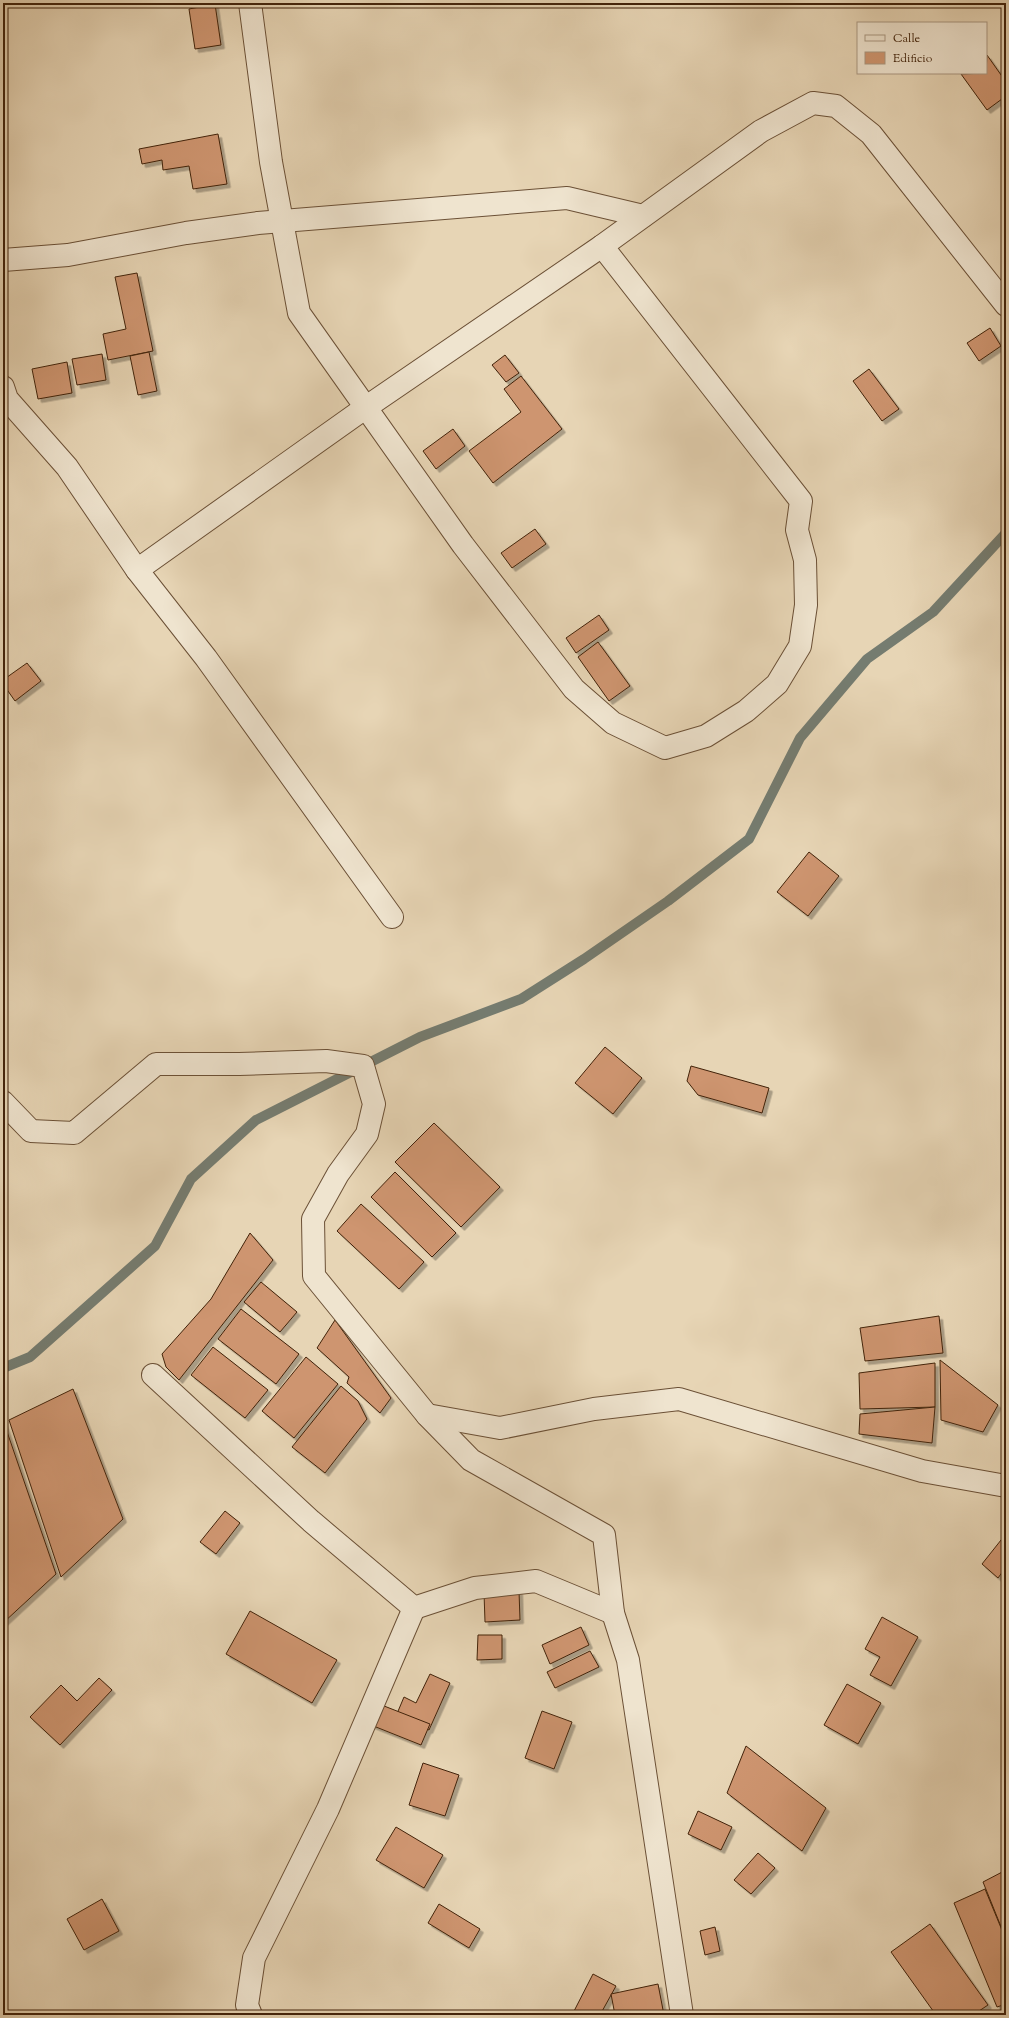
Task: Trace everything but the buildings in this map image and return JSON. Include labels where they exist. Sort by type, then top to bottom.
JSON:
[{"type":"street","points":[[250,3],[271,162],[298,313],[463,545],[574,689],[613,723],[665,748],[706,736],[746,711],[777,684],[800,646],[806,605],[805,560],[797,530],[801,501],[602,246]]},
{"type":"street","points":[[137,570],[365,408],[602,246],[761,131],[813,103],[836,106],[871,134],[1006,305]]},
{"type":"street","points":[[3,260],[68,255],[186,233],[282,221],[567,198],[643,216]]},
{"type":"street","points":[[3,387],[7,399],[67,467],[137,570],[206,658],[392,917]]},
{"type":"street","points":[[3,1102],[31,1131],[74,1133],[156,1064],[239,1064],[326,1061],[363,1066],[374,1104],[367,1134],[338,1174],[313,1219],[314,1276],[427,1415],[471,1460],[604,1535],[612,1613],[628,1660],[682,2015]]},
{"type":"street","points":[[153,1375],[311,1521],[414,1608]]},
{"type":"street","points":[[427,1415],[500,1428],[594,1409],[679,1399],[922,1471],[1006,1486]]},
{"type":"street","points":[[251,2015],[247,2005],[254,1958],[328,1809],[414,1608],[475,1588],[536,1580],[612,1613]]},
{"type":"waterway","points":[[3,1368],[30,1357],[155,1246],[191,1179],[256,1120],[420,1037],[521,999],[584,959],[668,901],[749,839],[800,738],[867,659],[933,612],[1006,533]]}]
